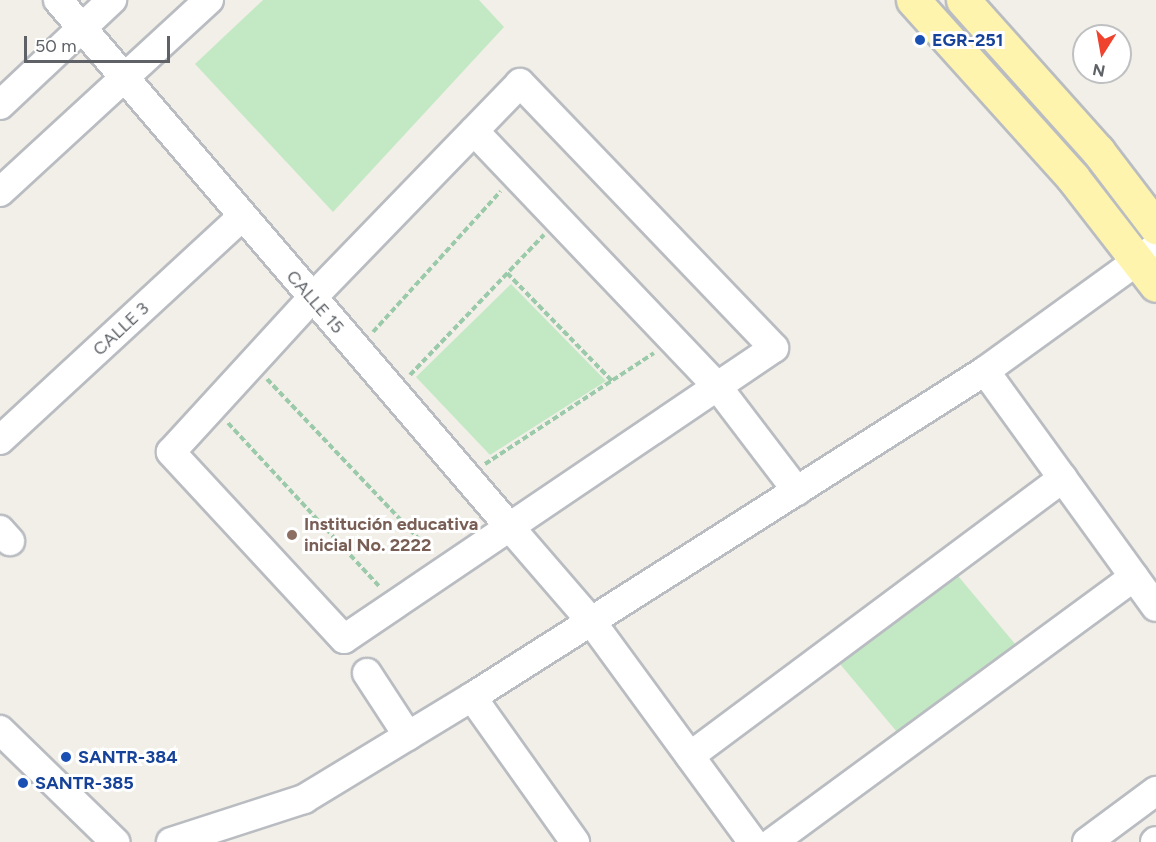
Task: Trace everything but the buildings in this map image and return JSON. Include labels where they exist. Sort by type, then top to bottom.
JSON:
[{"type":"main road","points":[[913,0],[1150,264]]},
{"type":"main road","points":[[963,0],[1098,151],[1156,227]]},
{"type":"street","name":"CALLE 15","points":[[58,0],[242,218],[591,621],[753,842]]},
{"type":"street","points":[[0,105],[83,30],[112,0]]},
{"type":"street","points":[[0,192],[209,0]]},
{"type":"street","points":[[520,83],[774,348],[508,525],[344,639],[171,452],[312,298],[474,132],[520,83]]},
{"type":"street","points":[[474,132],[717,386],[797,491]]},
{"type":"street","name":"CALLE 3","points":[[0,440],[242,218]]},
{"type":"street","points":[[171,842],[304,799],[472,697],[986,371],[1150,264]]},
{"type":"street","points":[[986,371],[1156,607]]},
{"type":"street","points":[[690,756],[1063,478]]},
{"type":"street","points":[[773,842],[1134,577]]},
{"type":"street","points":[[367,673],[408,736]]},
{"type":"street","points":[[472,697],[574,842]]},
{"type":"street","points":[[0,730],[115,842]]},
{"type":"street","points":[[1086,842],[1156,791]]},
{"type":"path","points":[[356,350],[515,175]]},
{"type":"path","points":[[393,393],[559,220]]},
{"type":"path","points":[[507,273],[612,381]]},
{"type":"path","points":[[466,477],[674,339]]},
{"type":"path","points":[[253,364],[446,568]]},
{"type":"path","points":[[212,407],[394,603]]},
{"type":"green space","points":[[263,0],[479,0],[504,27],[333,212],[195,64]]},
{"type":"green space","points":[[511,284],[606,381],[490,455],[416,377]]},
{"type":"green space","points":[[948,564],[1017,646],[904,740],[835,658]]},
{"type":"place","name":"EGR-251","points":[[920,40]]},
{"type":"place","name":"Institución educativa inicial No. 2222","points":[[292,535]]},
{"type":"place","name":"SANTR-384","points":[[66,757]]},
{"type":"place","name":"SANTR-385","points":[[23,783]]}]
